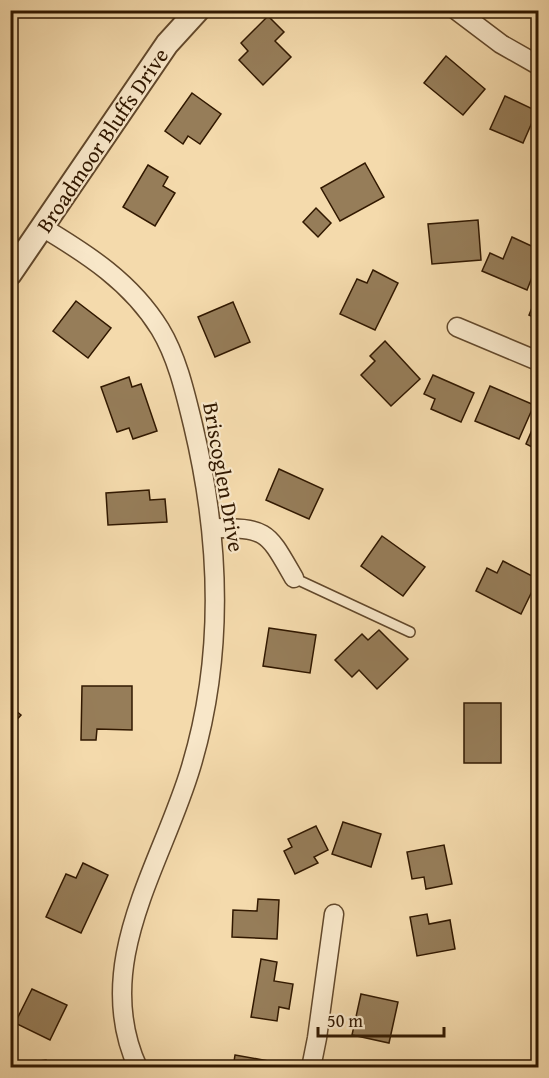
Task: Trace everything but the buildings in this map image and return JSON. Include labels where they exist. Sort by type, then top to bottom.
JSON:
[{"type":"street","name":"Broadmoor Bluffs Drive","points":[[10,274],[167,44],[198,10]]},
{"type":"street","points":[[456,10],[501,44],[538,65]]},
{"type":"street","name":"Briscoglen Drive","points":[[42,226],[104,267],[127,287],[160,330],[184,387],[201,460],[212,528],[215,635],[200,735],[183,794],[129,934],[123,961],[122,1011],[126,1035],[138,1068]]},
{"type":"street","points":[[457,327],[538,361]]},
{"type":"street","points":[[212,528],[257,531],[272,540],[294,578]]},
{"type":"street","points":[[311,1068],[334,914]]},
{"type":"lane","points":[[294,578],[410,632]]}]
